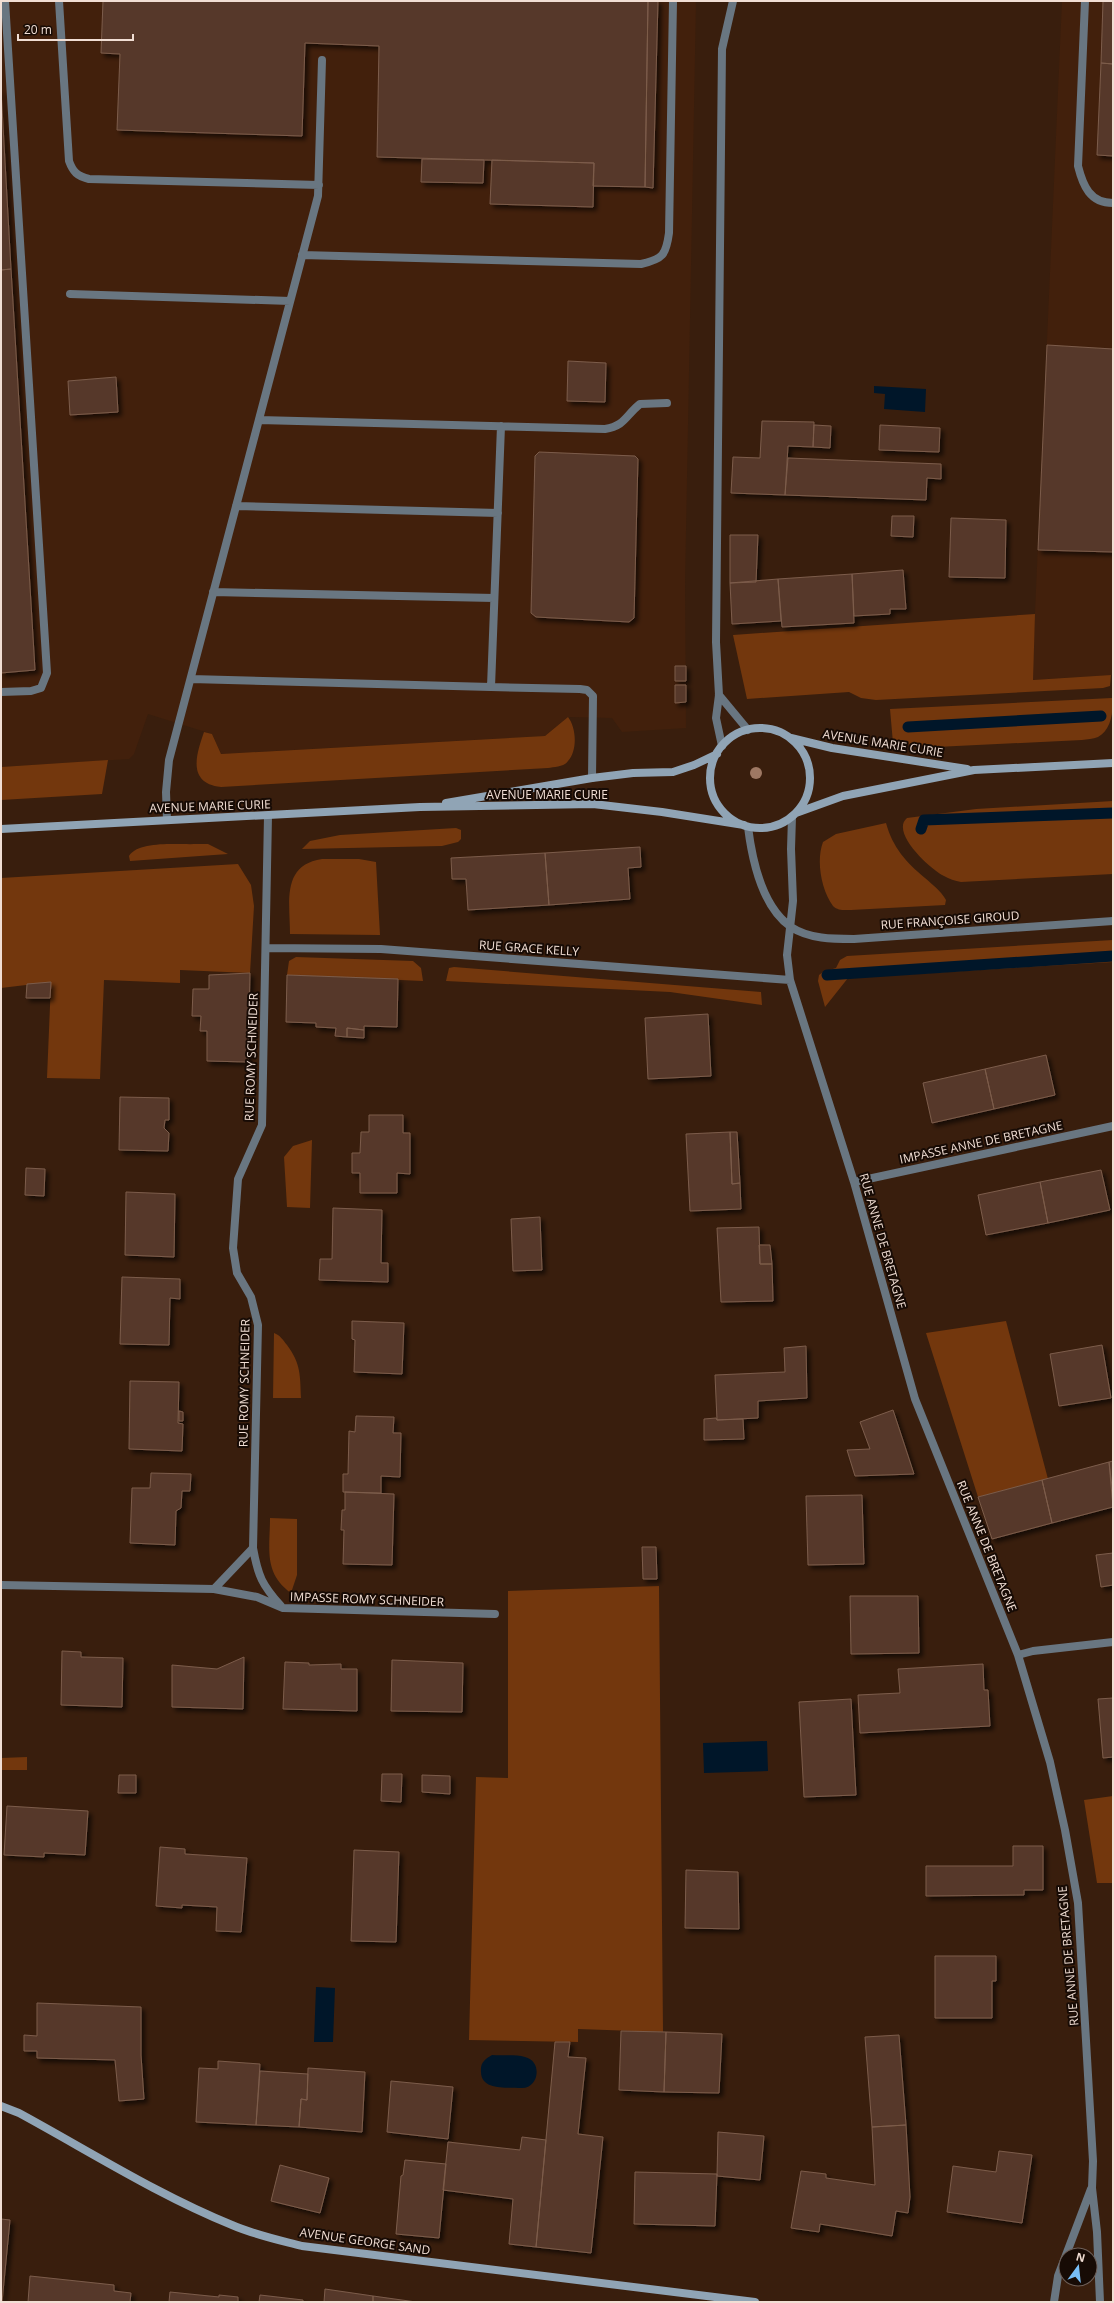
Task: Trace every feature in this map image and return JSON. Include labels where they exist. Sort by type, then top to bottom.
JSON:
[{"type":"main road","points":[[770,729],[790,738],[799,746],[805,756],[810,780],[804,803],[794,815],[784,822],[767,828],[746,826],[723,811],[716,801],[710,777],[717,754],[722,746],[738,733],[748,730],[770,729]]},
{"type":"main road","name":"AVENUE MARIE CURIE","points":[[790,738],[832,748],[974,770]]},
{"type":"main road","name":"AVENUE MARIE CURIE","points":[[420,808],[592,778],[633,773],[673,772],[694,765],[717,754]]},
{"type":"main road","name":"AVENUE MARIE CURIE","points":[[794,815],[843,796],[974,770],[1113,763]]},
{"type":"main road","name":"AVENUE MARIE CURIE","points":[[1,829],[420,808],[593,804],[662,812],[746,826]]},
{"type":"main road","name":"AVENUE GEORGE SAND","points":[[1,2106],[19,2113],[199,2211],[233,2226],[302,2246],[755,2302]]},
{"type":"street","points":[[1,692],[31,691],[41,688],[47,673],[5,1]]},
{"type":"street","points":[[59,1],[69,161],[72,169],[79,176],[89,179],[320,185]]},
{"type":"street","points":[[302,255],[641,264],[655,261],[663,255],[667,247],[668,233],[673,1]]},
{"type":"street","points":[[722,746],[716,718],[719,695],[716,642],[722,49],[733,1]]},
{"type":"street","points":[[1085,1],[1078,166],[1082,181],[1089,195],[1102,203],[1113,203]]},
{"type":"street","points":[[167,820],[166,792],[169,760],[320,185],[322,60]]},
{"type":"street","points":[[70,294],[290,301]]},
{"type":"street","points":[[259,420],[605,429],[616,427],[640,404],[667,403]]},
{"type":"street","points":[[491,687],[501,426]]},
{"type":"street","points":[[236,506],[498,513]]},
{"type":"street","points":[[213,592],[494,598]]},
{"type":"street","points":[[191,679],[580,688],[587,690],[593,696],[592,778]]},
{"type":"street","points":[[719,695],[748,730]]},
{"type":"street","name":"RUE ANNE DE BRETAGNE","points":[[794,815],[791,849],[793,901],[787,955],[790,980],[854,1182],[915,1399],[1018,1655],[1050,1762],[1065,1830],[1078,1904],[1093,2161],[1092,2188],[1097,2232],[1100,2302]]},
{"type":"street","name":"RUE ROMY SCHNEIDER","points":[[252,1548],[258,1325],[251,1297],[237,1273],[233,1248],[238,1180],[262,1125],[268,816]]},
{"type":"street","points":[[746,826],[755,868],[773,907],[790,927]]},
{"type":"street","name":"RUE FRANÇOISE GIROUD","points":[[790,927],[804,933],[829,939],[854,939],[1113,921]]},
{"type":"street","name":"RUE GRACE KELLY","points":[[266,948],[381,949],[790,980]]},
{"type":"street","name":"IMPASSE ANNE DE BRETAGNE","points":[[854,1182],[1113,1126]]},
{"type":"street","points":[[214,1589],[252,1548]]},
{"type":"street","name":"IMPASSE ROMY SCHNEIDER","points":[[252,1548],[257,1570],[264,1587],[283,1608],[495,1614]]},
{"type":"street","points":[[1,1585],[214,1589],[257,1597],[283,1608]]},
{"type":"street","points":[[1018,1655],[1033,1651],[1113,1642]]},
{"type":"street","name":"RUE ANNE DE BRETAGNE","points":[[1069,2247],[1092,2188]]},
{"type":"street","name":"RUE ANNE DE BRETAGNE","points":[[1054,2302],[1058,2276]]},
{"type":"shaded area","points":[[1,1],[696,1],[685,584],[686,728],[622,732],[612,718],[568,717],[545,736],[221,754],[212,734],[148,714],[134,754],[129,759],[1,767]]},
{"type":"shaded area","points":[[1062,1],[1113,1],[1113,675],[1032,680]]},
{"type":"shaded area","points":[[1035,614],[1033,680],[1111,675],[1110,686],[1103,688],[876,700],[861,698],[849,692],[747,699],[733,635]]},
{"type":"shaded area","points":[[1112,698],[1112,714],[1109,725],[1102,734],[1094,738],[1082,740],[936,747],[893,743],[890,709]]},
{"type":"shaded area","points":[[568,717],[571,721],[574,732],[575,745],[573,751],[566,763],[561,766],[548,768],[221,787],[203,780],[197,767],[198,750],[204,732],[212,734],[221,754],[545,736]]},
{"type":"shaded area","points":[[108,760],[102,794],[1,800],[1,767]]},
{"type":"shaded area","points":[[1113,801],[1113,874],[959,882],[946,877],[930,866],[914,850],[904,832],[903,824],[907,818],[976,809]]},
{"type":"shaded area","points":[[886,823],[892,840],[901,854],[942,894],[946,900],[945,905],[846,910],[835,908],[833,906],[825,892],[821,875],[820,857],[823,842],[836,834]]},
{"type":"shaded area","points":[[456,828],[461,830],[461,839],[458,842],[442,846],[302,849],[310,841],[340,835]]},
{"type":"shaded area","points":[[208,844],[228,854],[130,861],[129,856],[134,851],[150,845]]},
{"type":"shaded area","points":[[322,859],[359,859],[376,862],[380,935],[290,934],[289,898],[294,877],[300,869],[309,863]]},
{"type":"shaded area","points":[[238,864],[251,885],[254,906],[250,973],[180,970],[180,983],[104,980],[100,1079],[47,1078],[51,982],[1,988],[1,878]]},
{"type":"shaded area","points":[[1113,940],[1113,962],[848,978],[825,1007],[818,981],[819,975],[823,972],[836,968],[840,960],[847,956]]},
{"type":"shaded area","points":[[296,957],[413,961],[421,968],[423,981],[287,975],[289,961]]},
{"type":"shaded area","points":[[454,967],[761,992],[762,1005],[670,992],[446,981],[449,968]]},
{"type":"shaded area","points":[[312,1140],[310,1208],[287,1207],[284,1157],[293,1146]]},
{"type":"shaded area","points":[[1006,1321],[1048,1479],[978,1497],[926,1333]]},
{"type":"shaded area","points":[[274,1333],[283,1340],[295,1358],[300,1376],[301,1398],[273,1398]]},
{"type":"shaded area","points":[[270,1518],[297,1519],[297,1575],[291,1593],[282,1585],[272,1568],[269,1550]]},
{"type":"shaded area","points":[[659,1586],[663,2032],[578,2029],[578,2042],[469,2040],[476,1777],[508,1778],[508,1591]]},
{"type":"shaded area","points":[[27,1757],[27,1770],[1,1770],[1,1758]]},
{"type":"shaded area","points":[[1113,1796],[1113,1883],[1097,1883],[1084,1800]]},
{"type":"water","points":[[874,386],[926,389],[925,412],[884,409],[885,394],[874,393]]},
{"type":"water","points":[[767,1741],[768,1771],[704,1773],[703,1743]]},
{"type":"water","points":[[316,1987],[335,1988],[333,2042],[314,2042]]},
{"type":"water","points":[[492,2055],[525,2057],[531,2060],[536,2069],[535,2080],[527,2087],[521,2088],[503,2088],[490,2085],[482,2078],[481,2066],[487,2058]]},
{"type":"building","points":[[103,1],[648,1],[645,187],[593,186],[594,163],[377,157],[379,46],[305,43],[302,136],[117,130],[120,54],[101,53]]},
{"type":"building","points":[[648,1],[658,1],[653,188],[645,187]]},
{"type":"building","points":[[1103,1],[1113,1],[1113,64],[1101,63]]},
{"type":"building","points":[[1101,63],[1113,64],[1113,156],[1097,155]]},
{"type":"building","points":[[1,90],[11,269],[1,270]]},
{"type":"building","points":[[422,159],[484,160],[483,183],[421,182]]},
{"type":"building","points":[[492,160],[594,163],[593,207],[490,204]]},
{"type":"building","points":[[11,269],[35,670],[1,673],[1,270]]},
{"type":"building","points":[[1047,345],[1113,349],[1113,552],[1038,550]]},
{"type":"building","points":[[568,361],[606,363],[605,402],[567,401]]},
{"type":"building","points":[[116,377],[118,412],[70,415],[68,381]]},
{"type":"building","points":[[762,421],[814,422],[813,447],[788,446],[785,495],[731,493],[733,457],[760,458]]},
{"type":"building","points":[[814,425],[831,426],[830,448],[813,447]]},
{"type":"building","points":[[880,425],[940,428],[939,452],[879,450]]},
{"type":"building","points":[[539,452],[635,456],[638,459],[634,618],[629,622],[536,617],[531,613],[535,456]]},
{"type":"building","points":[[788,458],[941,464],[941,479],[927,478],[926,500],[785,495]]},
{"type":"building","points":[[892,516],[914,516],[913,537],[891,536]]},
{"type":"building","points":[[951,518],[1006,520],[1005,578],[949,577]]},
{"type":"building","points":[[730,535],[758,535],[756,582],[730,583]]},
{"type":"building","points":[[903,570],[906,609],[890,609],[890,614],[854,616],[852,574]]},
{"type":"building","points":[[852,574],[854,623],[782,627],[778,579]]},
{"type":"building","points":[[778,579],[781,621],[732,624],[730,583]]},
{"type":"building","points":[[675,666],[686,666],[686,681],[675,681]]},
{"type":"building","points":[[675,685],[686,685],[686,702],[675,703]]},
{"type":"building","points":[[640,847],[641,867],[628,868],[630,899],[549,905],[545,853]]},
{"type":"building","points":[[545,853],[549,905],[468,910],[466,879],[452,879],[451,858]]},
{"type":"building","points":[[250,973],[248,1062],[207,1061],[207,1031],[200,1031],[201,1016],[192,1016],[193,989],[209,989],[209,975]]},
{"type":"building","points":[[287,975],[398,979],[397,1027],[364,1026],[364,1030],[347,1028],[347,1037],[335,1036],[336,1028],[316,1027],[316,1023],[286,1022]]},
{"type":"building","points":[[51,982],[50,998],[26,998],[27,984]]},
{"type":"building","points":[[708,1014],[711,1076],[648,1079],[645,1018]]},
{"type":"building","points":[[347,1028],[364,1030],[364,1038],[347,1037]]},
{"type":"building","points":[[1046,1055],[1055,1095],[994,1109],[985,1069]]},
{"type":"building","points":[[985,1069],[994,1109],[932,1123],[923,1083]]},
{"type":"building","points":[[120,1097],[169,1098],[169,1120],[165,1120],[164,1128],[169,1133],[168,1151],[119,1150]]},
{"type":"building","points":[[369,1115],[403,1115],[403,1133],[410,1133],[410,1174],[397,1173],[397,1193],[360,1193],[360,1173],[352,1173],[352,1153],[360,1153],[361,1132],[369,1132]]},
{"type":"building","points":[[730,1132],[732,1184],[740,1183],[741,1209],[690,1211],[686,1134]]},
{"type":"building","points":[[730,1132],[737,1132],[740,1183],[732,1184]]},
{"type":"building","points":[[26,1168],[45,1169],[44,1196],[25,1195]]},
{"type":"building","points":[[1101,1170],[1110,1210],[1048,1223],[1040,1182]]},
{"type":"building","points":[[1040,1182],[1048,1223],[986,1235],[978,1195]]},
{"type":"building","points":[[126,1192],[175,1194],[174,1257],[125,1255]]},
{"type":"building","points":[[333,1208],[382,1210],[381,1263],[388,1263],[388,1282],[319,1280],[320,1259],[332,1259]]},
{"type":"building","points":[[540,1217],[542,1270],[513,1271],[511,1219]]},
{"type":"building","points":[[759,1227],[760,1264],[772,1264],[773,1301],[721,1302],[717,1228]]},
{"type":"building","points":[[759,1245],[770,1245],[772,1264],[760,1264]]},
{"type":"building","points":[[122,1277],[180,1279],[180,1299],[170,1298],[169,1345],[120,1344]]},
{"type":"building","points":[[352,1321],[404,1323],[402,1374],[354,1372],[355,1340],[352,1339]]},
{"type":"building","points":[[1102,1345],[1111,1398],[1059,1406],[1050,1354]]},
{"type":"building","points":[[806,1346],[807,1398],[758,1401],[758,1418],[717,1420],[715,1375],[785,1372],[784,1348]]},
{"type":"building","points":[[130,1381],[179,1382],[178,1423],[183,1424],[182,1451],[129,1449]]},
{"type":"building","points":[[893,1410],[914,1474],[855,1476],[847,1450],[870,1449],[860,1422]]},
{"type":"building","points":[[179,1411],[183,1412],[183,1421],[179,1421]]},
{"type":"building","points":[[356,1416],[394,1417],[393,1433],[401,1433],[400,1477],[381,1476],[381,1493],[343,1492],[343,1474],[348,1474],[349,1431],[355,1432]]},
{"type":"building","points":[[716,1418],[717,1420],[743,1419],[744,1439],[704,1440],[704,1419]]},
{"type":"building","points":[[1113,1461],[1113,1495],[1109,1462]]},
{"type":"building","points":[[1109,1462],[1113,1507],[1052,1523],[1042,1480]]},
{"type":"building","points":[[151,1473],[191,1474],[190,1491],[182,1491],[181,1508],[176,1511],[175,1545],[130,1543],[132,1488],[150,1488]]},
{"type":"building","points":[[1042,1480],[1052,1523],[992,1539],[978,1497]]},
{"type":"building","points":[[345,1492],[394,1494],[392,1565],[343,1564],[344,1530],[341,1530],[342,1510],[345,1510]]},
{"type":"building","points":[[862,1495],[864,1564],[808,1565],[806,1496]]},
{"type":"building","points":[[642,1547],[656,1547],[657,1579],[643,1579]]},
{"type":"building","points":[[1113,1553],[1113,1585],[1101,1587],[1096,1555]]},
{"type":"building","points":[[850,1596],[918,1596],[919,1653],[851,1654]]},
{"type":"building","points":[[62,1651],[81,1652],[81,1657],[123,1658],[122,1707],[61,1705]]},
{"type":"building","points":[[244,1657],[243,1709],[172,1707],[172,1665],[217,1669]]},
{"type":"building","points":[[392,1660],[463,1663],[462,1712],[391,1711]]},
{"type":"building","points":[[285,1662],[309,1663],[309,1665],[341,1664],[341,1669],[357,1669],[357,1711],[283,1709]]},
{"type":"building","points":[[983,1664],[984,1690],[988,1690],[990,1726],[860,1733],[858,1695],[900,1693],[898,1669]]},
{"type":"building","points":[[1113,1698],[1113,1757],[1103,1758],[1098,1699]]},
{"type":"building","points":[[851,1699],[856,1795],[804,1797],[799,1702]]},
{"type":"building","points":[[382,1774],[402,1774],[401,1802],[381,1801]]},
{"type":"building","points":[[119,1775],[136,1775],[136,1793],[118,1793]]},
{"type":"building","points":[[422,1775],[450,1776],[450,1794],[422,1792]]},
{"type":"building","points":[[7,1806],[88,1811],[85,1855],[44,1853],[44,1857],[4,1855]]},
{"type":"building","points":[[1013,1846],[1043,1846],[1043,1890],[1024,1890],[1024,1895],[926,1896],[926,1866],[1013,1866]]},
{"type":"building","points":[[160,1847],[185,1849],[185,1854],[247,1858],[241,1932],[216,1931],[217,1907],[182,1905],[182,1908],[156,1906]]},
{"type":"building","points":[[354,1850],[399,1852],[396,1942],[351,1941]]},
{"type":"building","points":[[686,1870],[738,1872],[739,1929],[685,1928]]},
{"type":"building","points":[[935,1956],[996,1956],[996,1981],[992,1981],[992,2018],[935,2018]]},
{"type":"building","points":[[37,2003],[141,2007],[141,2055],[144,2099],[119,2101],[115,2060],[37,2058],[37,2051],[24,2051],[24,2035],[37,2036]]},
{"type":"building","points":[[621,2031],[666,2032],[664,2092],[619,2090]]},
{"type":"building","points":[[666,2032],[722,2034],[719,2093],[664,2092]]},
{"type":"building","points":[[899,2035],[906,2125],[872,2127],[865,2037]]},
{"type":"building","points":[[555,2042],[570,2042],[568,2057],[586,2058],[578,2134],[603,2137],[591,2253],[536,2247]]},
{"type":"building","points":[[218,2061],[260,2064],[256,2125],[196,2122],[199,2068],[218,2069]]},
{"type":"building","points":[[308,2068],[365,2072],[362,2132],[299,2127],[301,2099],[307,2100]]},
{"type":"building","points":[[260,2071],[308,2074],[307,2100],[301,2099],[299,2127],[256,2125]]},
{"type":"building","points":[[391,2081],[453,2087],[448,2139],[387,2132]]},
{"type":"building","points":[[906,2125],[910,2197],[908,2213],[896,2211],[892,2236],[820,2224],[819,2232],[791,2228],[801,2171],[826,2174],[826,2178],[875,2185],[872,2127]]},
{"type":"building","points":[[718,2132],[764,2136],[760,2180],[717,2176]]},
{"type":"building","points":[[522,2137],[546,2140],[536,2247],[509,2244],[513,2199],[443,2190],[448,2142],[520,2150]]},
{"type":"building","points":[[999,2151],[1032,2155],[1022,2223],[947,2212],[953,2166],[996,2172]]},
{"type":"building","points":[[405,2160],[446,2164],[439,2238],[396,2234],[401,2176],[403,2175]]},
{"type":"building","points":[[280,2165],[329,2178],[320,2213],[271,2201]]},
{"type":"building","points":[[635,2172],[717,2174],[715,2226],[634,2224]]},
{"type":"building","points":[[1,2219],[10,2220],[2,2302],[1,2302]]},
{"type":"building","points":[[30,2276],[114,2285],[114,2291],[131,2293],[130,2302],[28,2302]]},
{"type":"building","points":[[325,2289],[373,2296],[373,2302],[324,2302]]},
{"type":"building","points":[[170,2292],[219,2297],[219,2295],[238,2297],[238,2302],[169,2302]]},
{"type":"building","points":[[260,2295],[303,2300],[303,2302],[259,2302]]},
{"type":"building","points":[[373,2296],[416,2302],[373,2302]]},
{"type":"waterway","points":[[908,727],[1101,716]]},
{"type":"waterway","points":[[921,829],[924,820],[1113,813]]},
{"type":"waterway","points":[[827,975],[1113,956]]}]
